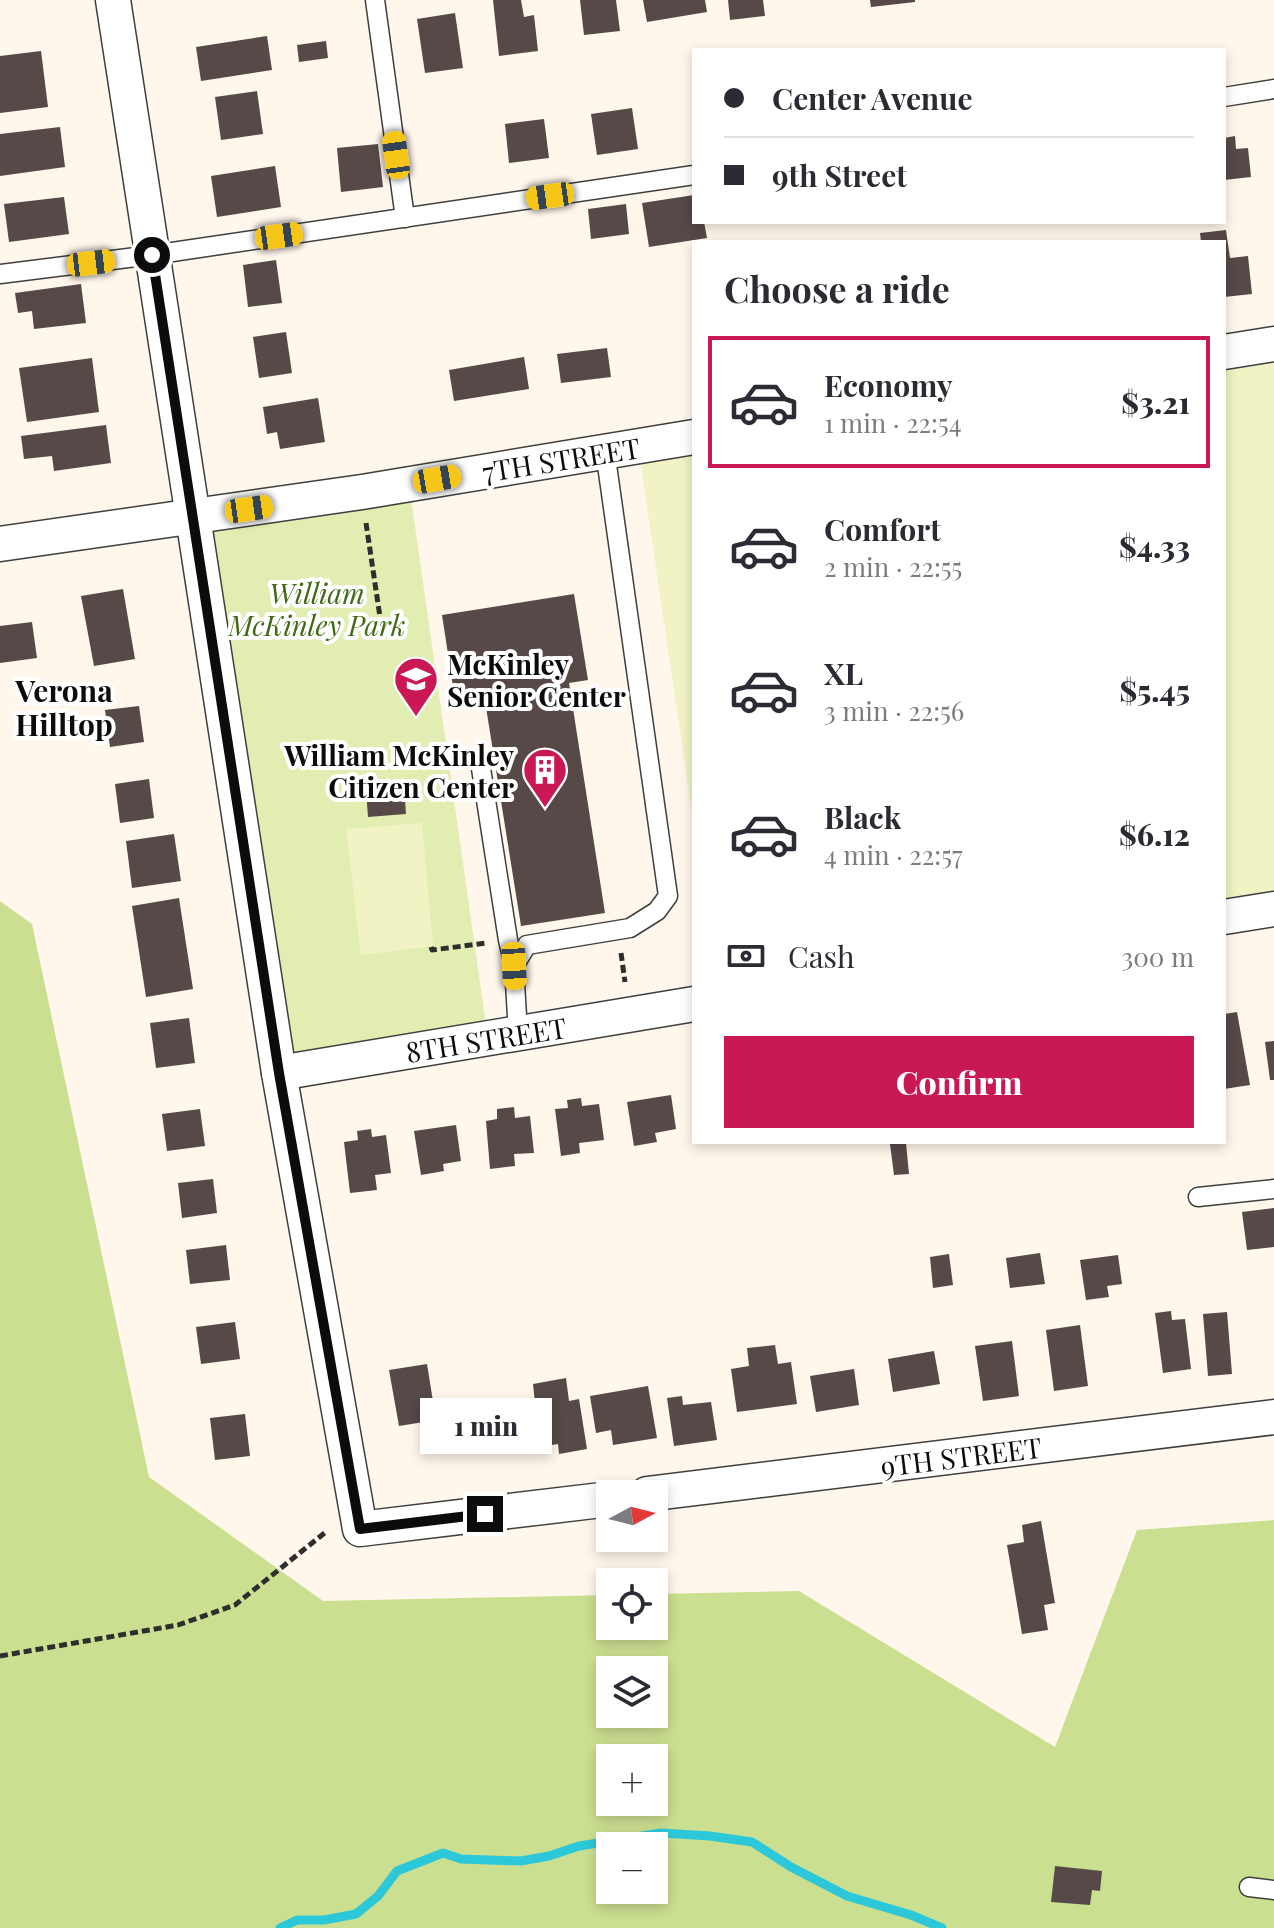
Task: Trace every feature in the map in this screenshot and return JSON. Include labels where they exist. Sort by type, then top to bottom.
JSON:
[{"type":"street","points":[[113,0],[279,1073],[358,1516],[596,1500]]},
{"type":"street","points":[[1226,352],[1274,344]]},
{"type":"street","name":"7TH STREET","points":[[0,544],[362,492],[692,437]]},
{"type":"street","points":[[1226,917],[1274,909]]},
{"type":"street","name":"8TH STREET","points":[[279,1073],[692,1004]]},
{"type":"street","name":"9TH STREET","points":[[668,1491],[1274,1417]]},
{"type":"lane","points":[[375,0],[405,218]]},
{"type":"lane","points":[[1226,97],[1274,89]]},
{"type":"lane","points":[[0,274],[152,255],[692,175]]},
{"type":"lane","points":[[514,966],[527,945],[630,928],[657,911],[668,896],[605,451]]},
{"type":"lane","points":[[480,762],[514,966],[518,1033]]},
{"type":"lane","points":[[1198,1197],[1274,1189]]},
{"type":"lane","points":[[1249,1887],[1274,1890]]},
{"type":"path","points":[[362,492],[380,617]]},
{"type":"path","points":[[618,930],[630,1015]]},
{"type":"path","points":[[431,947],[432,950],[508,940]]},
{"type":"path","points":[[0,1656],[178,1625],[235,1605],[334,1526],[358,1516]]},
{"type":"green space","points":[[1274,344],[1274,909],[1226,917],[1226,352]]},
{"type":"green space","points":[[692,437],[692,812],[638,446]]},
{"type":"green space","name":"William McKinley Park","points":[[409,484],[488,1039],[279,1073],[193,517]]},
{"type":"green space","points":[[422,823],[433,946],[361,955],[346,829]]},
{"type":"green space","points":[[0,901],[32,924],[149,1477],[323,1601],[596,1595],[596,1640],[668,1640],[668,1594],[799,1591],[1055,1747],[1137,1530],[1274,1520],[1274,1928],[0,1928]]},
{"type":"building","points":[[493,0],[521,0],[524,17],[534,15],[538,51],[499,56]]},
{"type":"building","points":[[580,0],[616,0],[620,31],[584,35]]},
{"type":"building","points":[[643,0],[705,0],[707,12],[647,22]]},
{"type":"building","points":[[728,0],[763,0],[765,16],[730,20]]},
{"type":"building","points":[[870,0],[915,0],[915,2],[871,7]]},
{"type":"building","points":[[455,13],[463,68],[425,73],[417,19]]},
{"type":"building","points":[[267,36],[272,70],[201,81],[196,47]]},
{"type":"building","points":[[326,41],[328,58],[299,62],[297,45]]},
{"type":"building","points":[[41,51],[48,107],[0,113],[0,56]]},
{"type":"building","points":[[257,91],[263,134],[221,140],[215,97]]},
{"type":"building","points":[[632,108],[638,149],[597,155],[591,114]]},
{"type":"building","points":[[544,119],[549,158],[509,163],[505,124]]},
{"type":"building","points":[[60,127],[65,167],[0,176],[0,134]]},
{"type":"building","points":[[1235,136],[1236,149],[1248,148],[1251,177],[1226,180],[1226,138]]},
{"type":"building","points":[[378,144],[383,187],[341,192],[337,148]]},
{"type":"building","points":[[275,166],[281,207],[217,217],[211,176]]},
{"type":"building","points":[[692,195],[692,224],[704,224],[707,238],[649,247],[642,203]]},
{"type":"building","points":[[64,197],[69,234],[9,242],[4,204]]},
{"type":"building","points":[[626,204],[629,234],[591,239],[588,209]]},
{"type":"building","points":[[1226,230],[1230,258],[1248,256],[1252,294],[1226,297],[1226,240],[1201,240],[1200,233]]},
{"type":"building","points":[[276,260],[282,303],[248,307],[243,265]]},
{"type":"building","points":[[81,284],[86,323],[34,329],[32,311],[18,313],[15,293]]},
{"type":"building","points":[[286,332],[292,373],[259,378],[253,337]]},
{"type":"building","points":[[607,348],[611,377],[561,383],[557,354]]},
{"type":"building","points":[[524,357],[529,389],[454,401],[449,370]]},
{"type":"building","points":[[92,358],[99,412],[27,422],[19,368]]},
{"type":"building","points":[[318,398],[325,442],[280,449],[277,432],[267,434],[263,407]]},
{"type":"building","points":[[106,425],[111,463],[54,471],[52,456],[24,459],[21,436]]},
{"type":"building","points":[[123,589],[135,659],[94,666],[81,596]]},
{"type":"building","name":"William McKinley Citizen Center","points":[[574,594],[588,680],[569,683],[605,913],[521,926],[485,701],[456,706],[442,615]]},
{"type":"building","points":[[32,622],[37,658],[0,663],[0,626]]},
{"type":"building","points":[[139,706],[144,742],[110,747],[105,710]]},
{"type":"building","points":[[149,779],[154,818],[120,823],[115,784]]},
{"type":"building","points":[[404,787],[406,814],[368,817],[366,790]]},
{"type":"building","points":[[174,834],[181,881],[132,888],[126,841]]},
{"type":"building","points":[[179,898],[193,989],[146,997],[132,906]]},
{"type":"building","points":[[1237,1012],[1250,1085],[1226,1089],[1226,1014]]},
{"type":"building","points":[[189,1018],[195,1063],[156,1068],[150,1023]]},
{"type":"building","points":[[1274,1041],[1274,1080],[1270,1080],[1265,1042]]},
{"type":"building","points":[[671,1095],[676,1129],[655,1133],[657,1142],[634,1146],[627,1102]]},
{"type":"building","points":[[581,1098],[582,1106],[599,1104],[604,1140],[579,1143],[580,1153],[561,1156],[555,1109],[568,1108],[567,1100]]},
{"type":"building","points":[[514,1107],[515,1118],[530,1116],[534,1153],[514,1154],[515,1166],[490,1169],[486,1121],[497,1119],[497,1109]]},
{"type":"building","points":[[200,1109],[205,1146],[167,1151],[162,1114]]},
{"type":"building","points":[[456,1125],[461,1161],[443,1164],[444,1171],[421,1175],[414,1131]]},
{"type":"building","points":[[371,1129],[372,1137],[386,1135],[391,1173],[375,1175],[377,1190],[350,1193],[344,1142],[358,1140],[357,1131]]},
{"type":"building","points":[[890,1144],[906,1144],[909,1174],[894,1175]]},
{"type":"building","points":[[213,1179],[217,1213],[182,1218],[178,1183]]},
{"type":"building","points":[[1274,1208],[1274,1247],[1247,1250],[1242,1212]]},
{"type":"building","points":[[226,1245],[230,1280],[190,1284],[186,1250]]},
{"type":"building","points":[[1040,1253],[1045,1284],[1010,1288],[1006,1258]]},
{"type":"building","points":[[949,1254],[953,1285],[933,1288],[930,1257]]},
{"type":"building","points":[[1118,1255],[1122,1284],[1107,1286],[1109,1297],[1086,1300],[1080,1260]]},
{"type":"building","points":[[1171,1311],[1172,1320],[1185,1319],[1191,1369],[1163,1373],[1155,1313]]},
{"type":"building","points":[[1227,1312],[1232,1374],[1208,1376],[1203,1314]]},
{"type":"building","points":[[235,1322],[240,1359],[201,1364],[196,1327]]},
{"type":"building","points":[[1080,1325],[1088,1386],[1054,1391],[1046,1330]]},
{"type":"building","points":[[1012,1341],[1019,1396],[983,1401],[975,1346]]},
{"type":"building","points":[[775,1345],[778,1364],[791,1362],[797,1404],[737,1412],[731,1369],[749,1366],[747,1348]]},
{"type":"building","points":[[934,1351],[940,1384],[893,1392],[888,1359]]},
{"type":"building","points":[[427,1364],[436,1420],[399,1426],[389,1370]]},
{"type":"building","points":[[854,1369],[859,1405],[816,1412],[810,1376]]},
{"type":"building","points":[[566,1378],[569,1401],[579,1399],[587,1449],[559,1454],[558,1444],[526,1449],[519,1406],[535,1403],[533,1384]]},
{"type":"building","points":[[648,1386],[657,1438],[613,1445],[611,1430],[596,1433],[590,1396]]},
{"type":"building","points":[[682,1396],[683,1405],[711,1402],[717,1440],[674,1446],[667,1398]]},
{"type":"building","points":[[245,1414],[250,1456],[215,1460],[210,1418]]},
{"type":"building","points":[[1041,1521],[1055,1603],[1044,1605],[1048,1630],[1022,1634],[1007,1545],[1024,1542],[1022,1525]]},
{"type":"building","points":[[1055,1866],[1102,1871],[1100,1891],[1092,1890],[1090,1905],[1051,1902]]},
{"type":"waterway","points":[[280,1928],[297,1920],[324,1920],[356,1914],[378,1896],[397,1871],[443,1853],[461,1859],[521,1861],[579,1846],[661,1833],[752,1842],[791,1867],[847,1896],[911,1915],[942,1928]]},
{"type":"place","name":"McKinley Senior Center","points":[[416,718]]},
{"type":"place","name":"William McKinley Citizen Center","points":[[545,809]]},
{"type":"district","name":"Verona Hilltop","points":[[64,707]]},
{"type":"route","points":[[152,255],[279,1073],[360,1529],[485,1514]]}]
